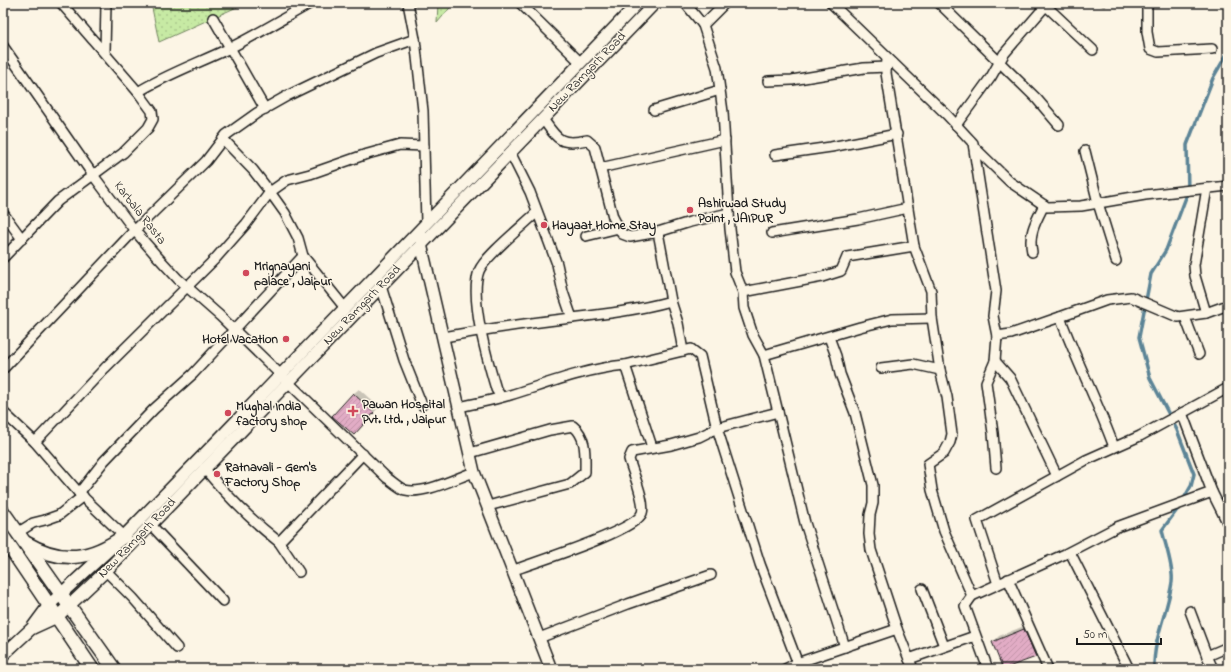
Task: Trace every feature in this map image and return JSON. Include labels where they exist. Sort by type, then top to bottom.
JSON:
[{"type":"main road","points":[[3,512],[60,595],[114,669]]},
{"type":"main road","points":[[20,537],[36,549],[56,556],[83,556],[100,551],[124,536]]},
{"type":"main road","points":[[3,538],[92,669]]},
{"type":"street","points":[[3,258],[58,201],[123,153],[148,128],[153,119],[152,112],[138,92],[105,52],[61,3]]},
{"type":"street","points":[[105,52],[106,3]]},
{"type":"street","points":[[138,92],[159,79],[185,70],[230,48],[311,3]]},
{"type":"street","points":[[408,3],[415,39],[423,111],[426,223],[421,244],[444,337],[474,472],[514,570],[550,668]]},
{"type":"street","points":[[520,3],[580,62]]},
{"type":"street","name":"New Ramgarh Road","points":[[32,628],[57,617],[69,607],[151,525],[204,468],[345,308],[638,3]]},
{"type":"street","name":"New Ramgarh Road","points":[[32,628],[49,605],[124,536],[284,378],[381,286],[654,3]]},
{"type":"street","points":[[685,3],[703,25],[717,68],[725,140],[729,214],[735,272],[743,292],[744,308],[751,328],[764,355],[805,523],[845,647]]},
{"type":"street","points":[[703,25],[725,3]]},
{"type":"street","points":[[831,3],[887,63],[956,124],[973,143],[996,291],[993,316],[996,336],[995,361],[986,382],[996,468]]},
{"type":"street","points":[[940,3],[1036,98],[1059,125]]},
{"type":"street","points":[[1147,3],[1147,32],[1150,49],[1158,52],[1212,49]]},
{"type":"street","points":[[956,124],[1000,63],[1004,54],[1046,4],[1093,50]]},
{"type":"street","points":[[213,18],[265,109]]},
{"type":"street","points":[[3,369],[135,231],[206,162],[226,135],[287,96],[376,53],[415,39]]},
{"type":"street","name":"Karbala Rasta","points":[[3,46],[135,231],[186,286],[234,329],[387,478],[404,490],[417,490],[432,487],[474,472]]},
{"type":"street","points":[[768,81],[792,80],[887,63]]},
{"type":"street","points":[[887,63],[886,74],[897,134],[914,246],[931,291],[932,318],[940,370],[947,397],[952,434],[950,442],[944,453],[928,464],[932,490],[944,531],[972,596]]},
{"type":"street","points":[[654,110],[720,90]]},
{"type":"street","points":[[543,119],[556,137],[561,141],[572,144],[587,140],[595,147],[613,217],[622,234],[630,237],[658,232],[690,222],[729,214]]},
{"type":"street","points":[[775,155],[831,147],[897,134]]},
{"type":"street","points":[[223,140],[253,170],[270,192],[285,213],[298,238],[303,256],[345,308]]},
{"type":"street","points":[[600,168],[725,140]]},
{"type":"street","points":[[35,442],[246,224],[270,192],[287,180],[310,174],[364,155],[400,145],[424,146]]},
{"type":"street","points":[[974,147],[1010,182],[1047,207],[1098,203],[1145,195],[1228,186]]},
{"type":"street","points":[[1085,151],[1098,203],[1116,261]]},
{"type":"street","points":[[510,152],[530,192],[557,264],[563,292],[572,318]]},
{"type":"street","points":[[1204,189],[1194,265],[1195,276],[1206,313]]},
{"type":"street","points":[[1032,252],[1030,241],[1032,231],[1044,205]]},
{"type":"street","points":[[772,233],[858,219],[908,208]]},
{"type":"street","points":[[3,212],[22,239]]},
{"type":"street","points":[[501,397],[494,382],[480,331],[476,285],[479,270],[491,256],[537,212]]},
{"type":"street","points":[[586,236],[619,228]]},
{"type":"street","points":[[658,232],[671,301],[678,323],[683,351]]},
{"type":"street","points":[[743,292],[822,278],[841,271],[847,257],[914,246]]},
{"type":"street","points":[[20,537],[33,523],[59,515],[81,494],[104,461],[154,409],[193,374],[303,256]]},
{"type":"street","points":[[381,286],[404,360],[422,405]]},
{"type":"street","points":[[996,336],[1011,334],[1060,318],[1107,300],[1131,297],[1178,317],[1206,313],[1228,305]]},
{"type":"street","points":[[444,337],[644,309],[671,301]]},
{"type":"street","points":[[1185,317],[1199,354]]},
{"type":"street","points":[[764,355],[892,319],[932,318]]},
{"type":"street","points":[[1060,318],[1075,357],[1104,419],[1114,447]]},
{"type":"street","points":[[829,337],[836,356],[840,374],[855,413],[873,485],[873,503],[870,514],[869,534],[872,550],[897,629],[912,669]]},
{"type":"street","points":[[460,407],[501,397],[596,369],[625,365],[691,349],[700,356],[717,428],[760,564],[799,666]]},
{"type":"street","points":[[995,361],[1010,378],[1056,476]]},
{"type":"street","points":[[881,368],[913,364],[940,370]]},
{"type":"street","points":[[625,365],[652,447]]},
{"type":"street","points":[[998,584],[977,520],[1056,476],[1168,421],[1228,388]]},
{"type":"street","points":[[3,412],[35,442],[81,494],[124,536]]},
{"type":"street","points":[[514,570],[601,539],[632,523],[639,517],[643,512],[642,502],[629,459],[632,452],[652,447],[671,445],[699,437],[717,428],[778,412]]},
{"type":"street","points":[[1180,414],[1212,492],[1228,524]]},
{"type":"street","points":[[470,453],[550,430],[572,426],[579,432],[586,450],[585,472],[570,484],[488,506]]},
{"type":"street","points":[[279,542],[363,454]]},
{"type":"street","points":[[204,468],[224,493],[253,521],[279,542],[299,572]]},
{"type":"street","points":[[988,669],[965,606],[972,596],[1070,552],[1117,527],[1212,492]]},
{"type":"street","points":[[151,525],[223,601]]},
{"type":"street","points":[[1070,552],[1129,669]]},
{"type":"street","points":[[106,571],[133,598],[176,648]]},
{"type":"street","points":[[539,638],[628,604],[711,575]]},
{"type":"street","points":[[1008,579],[1048,669]]},
{"type":"street","points":[[922,589],[944,646]]},
{"type":"street","points":[[1190,611],[1213,669]]},
{"type":"street","points":[[3,655],[32,628]]},
{"type":"street","points":[[785,669],[799,666],[845,647],[897,629]]},
{"type":"street","points":[[908,659],[975,636]]},
{"type":"street","points":[[1207,656],[1228,646]]},
{"type":"green space","points":[[151,3],[246,3],[159,42]]},
{"type":"green space","points":[[438,3],[454,3],[437,23]]},
{"type":"building","points":[[353,393],[374,413],[354,435],[332,416]]},
{"type":"building","points":[[1024,629],[1036,657],[1003,669],[992,642]]},
{"type":"waterway","points":[[1183,500],[1191,486],[1194,474],[1177,430],[1150,378],[1139,337],[1151,274],[1166,250],[1188,192],[1187,145],[1213,78],[1228,52]]},
{"type":"waterway","points":[[1154,669],[1154,658],[1158,636],[1172,582],[1171,563],[1162,530],[1180,506]]},
{"type":"place","name":"Ashirwad Study Point , JAIPUR","points":[[690,210]]},
{"type":"place","name":"Hayaat Home Stay","points":[[544,225]]},
{"type":"place","name":"Mrignayani palace , Jaipur","points":[[246,273]]},
{"type":"place","name":"Hotel Vacation","points":[[286,339]]},
{"type":"place","name":"Pawan Hospital Pvt. Ltd. , Jaipur","points":[[353,411]]},
{"type":"place","name":"Mughal India factory shop","points":[[228,413]]},
{"type":"place","name":"Ratnavali - Gem's Factory Shop","points":[[217,474]]}]
